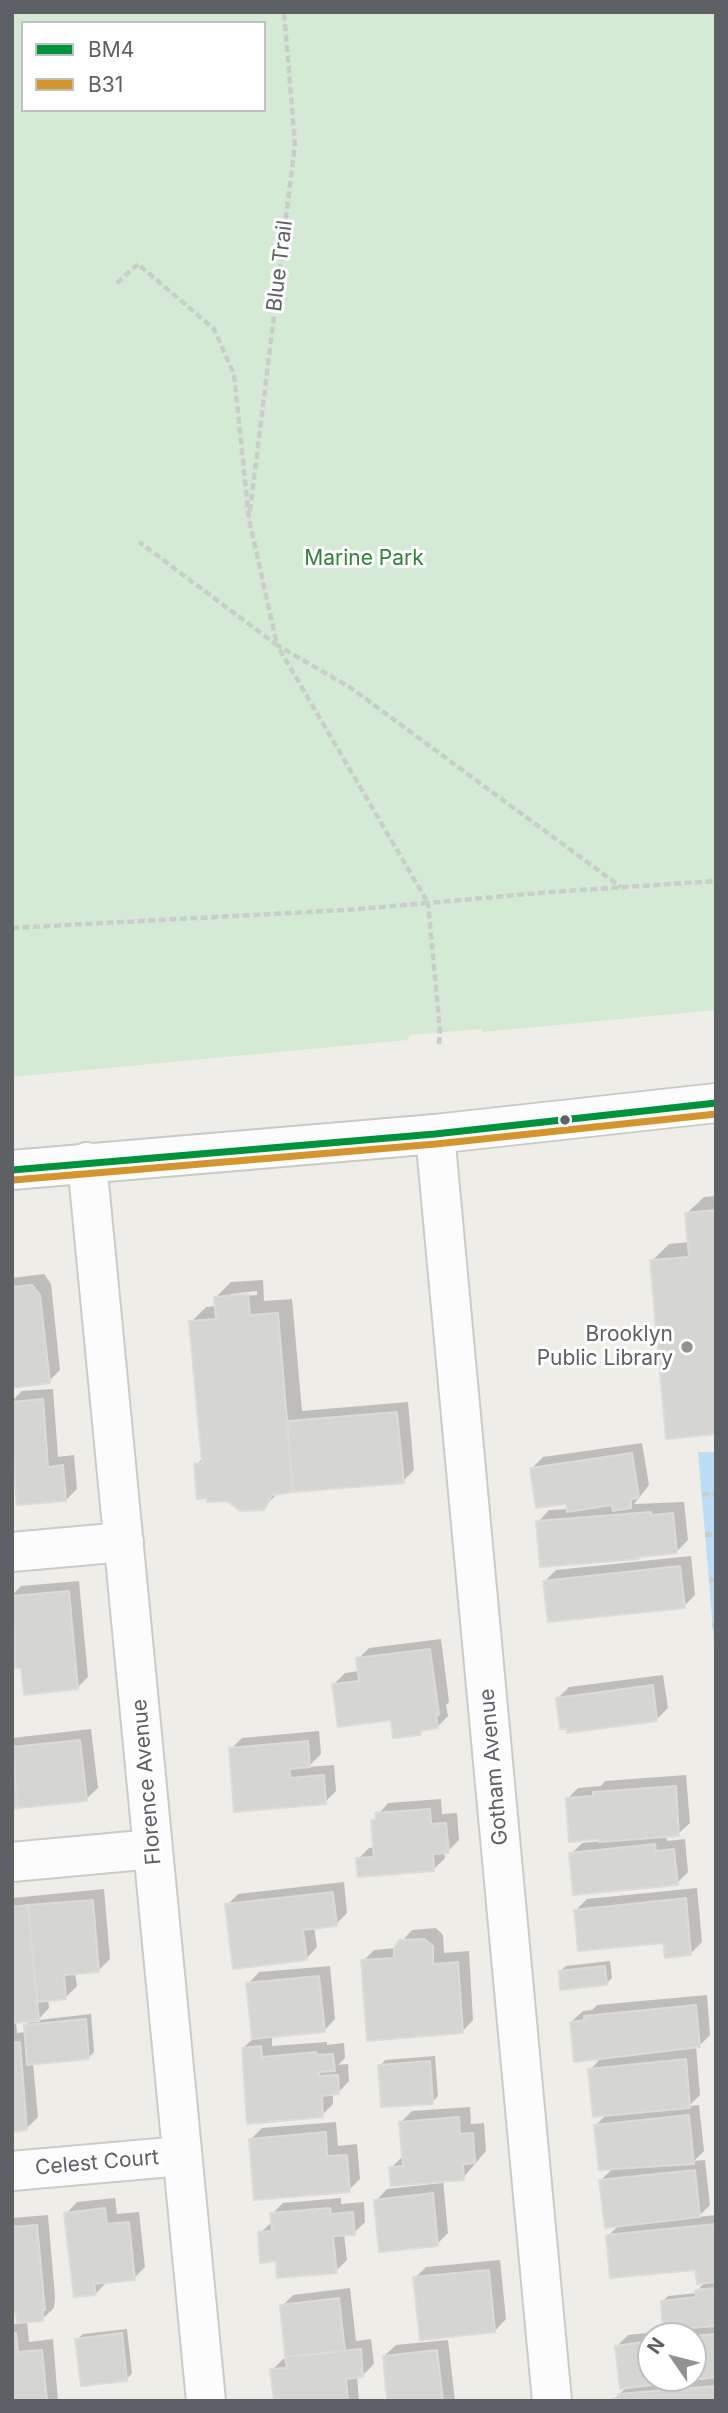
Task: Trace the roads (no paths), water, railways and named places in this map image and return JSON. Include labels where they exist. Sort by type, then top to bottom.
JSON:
[{"type":"street","points":[[12,1170],[435,1134],[716,1103]]},
{"type":"street","name":"Gotham Avenue","points":[[435,1134],[552,2401]]},
{"type":"street","name":"Florence Avenue","points":[[88,1162],[206,2401]]},
{"type":"street","points":[[12,1552],[124,1542]]},
{"type":"street","points":[[12,1862],[153,1849]]},
{"type":"street","name":"Celest Court","points":[[12,2171],[182,2156]]},
{"type":"water","points":[[698,1452],[716,1452],[716,1670],[709,1580]]},
{"type":"place","name":"Brooklyn Public Library","points":[[687,1347]]},
{"type":"park label","name":"Marine Park","points":[[364,559]]}]
